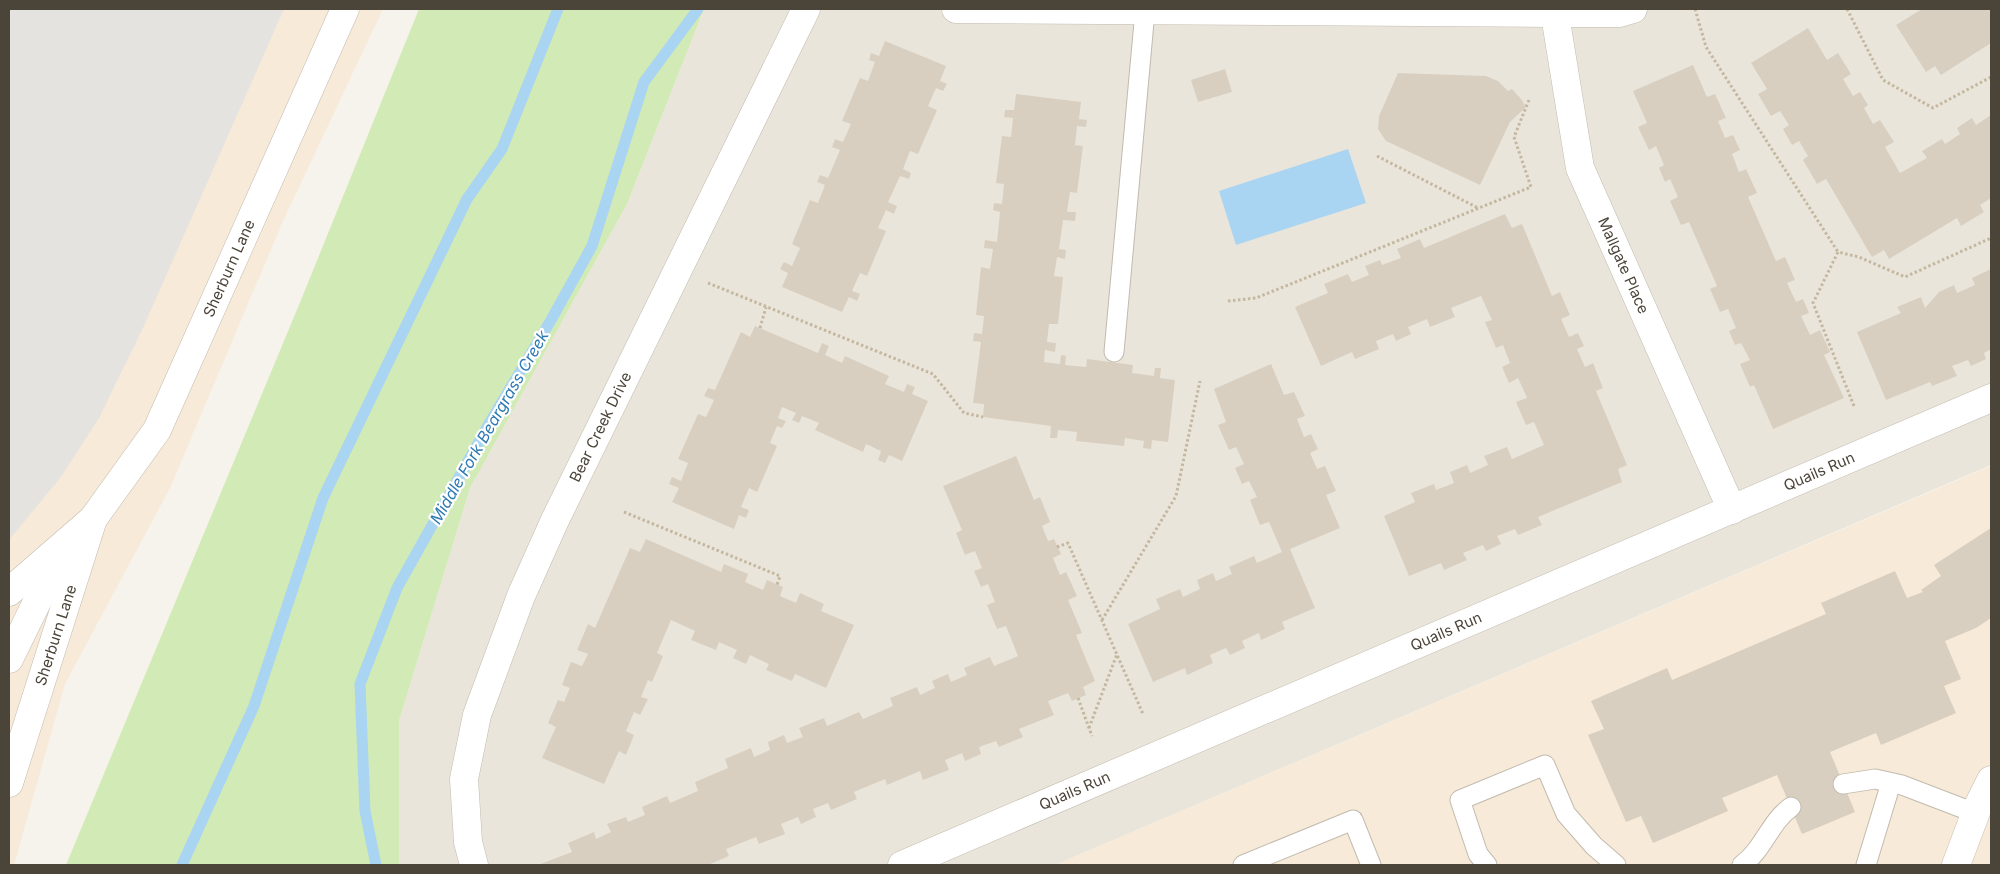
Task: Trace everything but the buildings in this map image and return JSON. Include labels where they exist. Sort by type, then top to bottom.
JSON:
[{"type":"street","name":"Sherburn Lane","points":[[9,592],[93,518],[157,430],[345,9]]},
{"type":"street","name":"Bear Creek Drive","points":[[474,865],[468,842],[464,779],[476,715],[521,596],[555,520],[806,9]]},
{"type":"street","points":[[956,9],[1619,12],[1633,9]]},
{"type":"street","name":"Mallgate Place","points":[[1554,11],[1580,168],[1732,510]]},
{"type":"street","name":"Quails Run","points":[[902,865],[1991,398]]},
{"type":"street","name":"Sherburn Lane","points":[[9,782],[13,752],[93,518]]},
{"type":"street","name":"Sherburn Lane","points":[[9,659],[67,540]]},
{"type":"street","points":[[1956,865],[1975,813],[1991,780]]},
{"type":"lane","points":[[1114,352],[1145,10]]},
{"type":"lane","points":[[1487,865],[1478,854],[1460,800],[1545,765],[1566,814],[1594,846],[1616,865]]},
{"type":"lane","points":[[1843,784],[1875,779],[1975,813]]},
{"type":"lane","points":[[1866,865],[1891,783]]},
{"type":"lane","points":[[1742,865],[1754,857],[1782,813],[1790,807]]},
{"type":"lane","points":[[1243,865],[1353,820],[1371,865]]},
{"type":"path","points":[[1695,9],[1706,47],[1838,252],[1859,257],[1905,277],[1991,238]]},
{"type":"path","points":[[1847,9],[1882,80],[1933,108],[1991,77]]},
{"type":"path","points":[[1228,301],[1256,298],[1531,187],[1514,137],[1529,100]]},
{"type":"path","points":[[1377,156],[1478,208]]},
{"type":"path","points":[[1838,252],[1813,303],[1854,406]]},
{"type":"path","points":[[677,271],[933,374],[964,413],[983,417]]},
{"type":"path","points":[[760,328],[766,307]]},
{"type":"path","points":[[1102,620],[1176,496],[1200,381]]},
{"type":"path","points":[[624,512],[780,576],[777,585]]},
{"type":"path","points":[[1057,547],[1068,543],[1143,714]]},
{"type":"path","points":[[1089,728],[1117,654]]},
{"type":"path","points":[[1078,698],[1092,736]]},
{"type":"shaded area","points":[[9,9],[383,9],[283,221],[170,488],[65,684],[14,865],[9,865]]},
{"type":"shaded area","points":[[9,9],[284,9],[143,328],[99,418],[61,477],[9,540]]},
{"type":"shaded area","points":[[704,9],[1991,9],[1991,465],[1055,865],[399,865],[399,721],[470,488],[627,204]]},
{"type":"shaded area","points":[[1991,466],[1991,865],[1055,865]]},
{"type":"green space","points":[[419,9],[704,9],[627,204],[470,488],[399,721],[399,865],[66,865],[301,300]]},
{"type":"water","points":[[1348,149],[1366,203],[1236,245],[1219,191]]},
{"type":"waterway","points":[[182,865],[254,706],[323,498],[467,199],[502,149],[558,9]]},
{"type":"waterway","name":"Middle Fork Beargrass Creek","points":[[376,865],[365,811],[360,684],[397,588],[592,246],[644,82],[698,9]]}]
